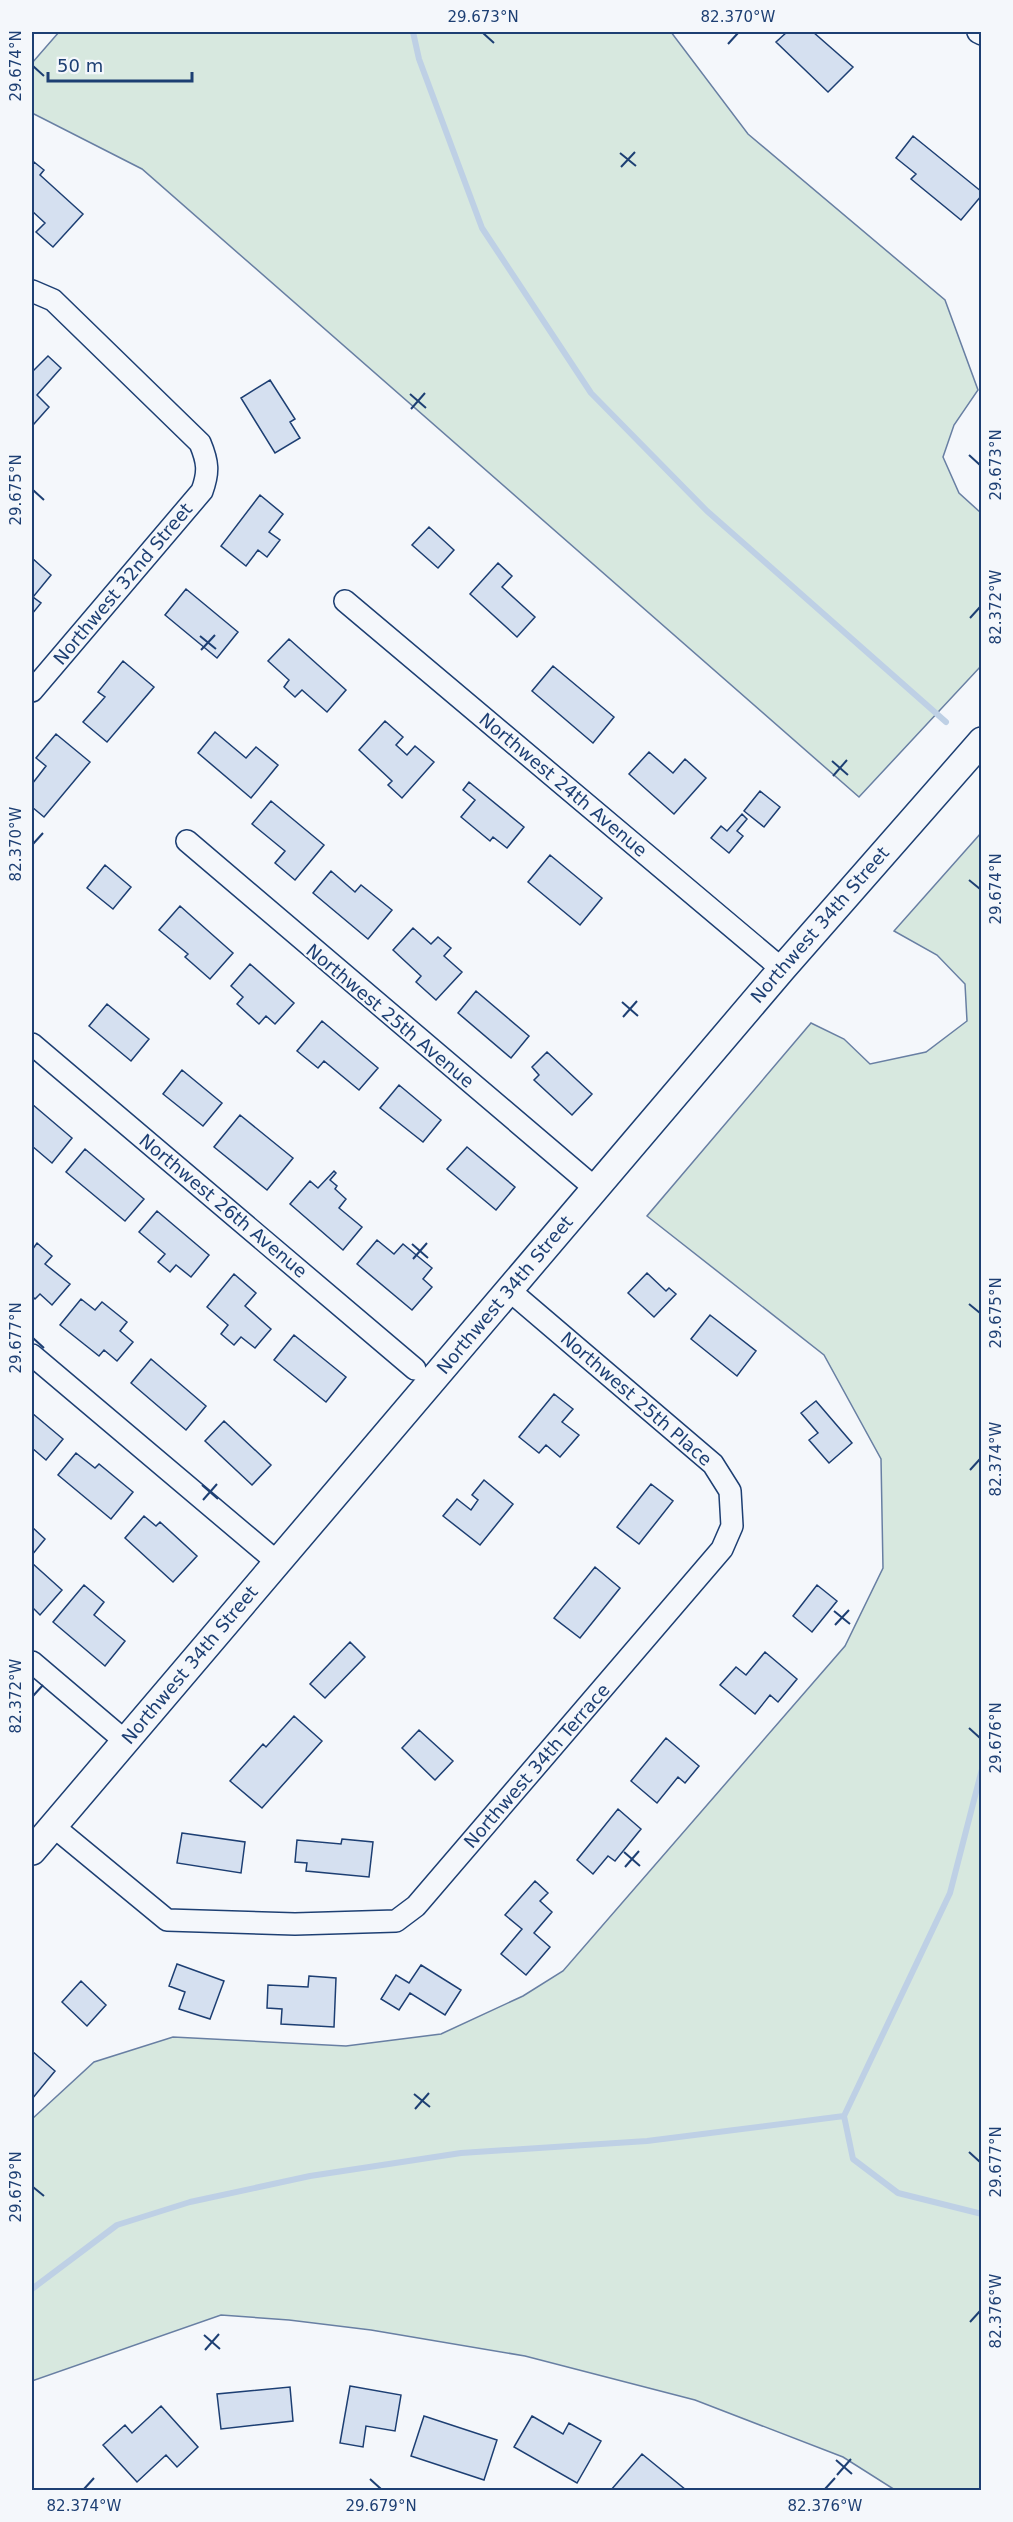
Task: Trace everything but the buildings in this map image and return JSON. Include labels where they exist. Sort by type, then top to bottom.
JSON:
[{"type":"main road","name":"Northwest 34th Street","points":[[32,1851],[782,969],[981,741]]},
{"type":"street","name":"Northwest 32nd Street","points":[[32,291],[53,300],[200,443],[208,460],[208,474],[202,491],[32,691]]},
{"type":"street","name":"Northwest 24th Avenue","points":[[345,601],[782,969]]},
{"type":"street","name":"Northwest 25th Avenue","points":[[187,842],[596,1189]]},
{"type":"street","name":"Northwest 26th Avenue","points":[[32,1044],[415,1369]]},
{"type":"street","name":"Northwest 25th Place","points":[[509,1290],[713,1464],[730,1491],[732,1526]]},
{"type":"street","points":[[32,1355],[277,1562]]},
{"type":"street","name":"Northwest 34th Terrace","points":[[53,1826],[167,1920],[296,1924],[396,1921],[416,1906],[628,1662],[722,1549],[732,1526]]},
{"type":"street","points":[[32,1662],[125,1741]]},
{"type":"shaded area","points":[[59,32],[671,32],[748,134],[945,300],[978,390],[954,425],[943,457],[959,493],[981,513],[981,666],[859,797],[142,169],[32,113],[32,63]]},
{"type":"shaded area","points":[[981,833],[981,2490],[895,2490],[843,2457],[695,2400],[525,2356],[371,2330],[289,2320],[221,2315],[32,2381],[32,2119],[94,2062],[173,2037],[346,2046],[441,2034],[523,1996],[563,1971],[845,1646],[883,1568],[881,1459],[824,1355],[647,1216],[811,1023],[844,1039],[870,1064],[926,1052],[967,1021],[965,984],[937,955],[894,931]]},
{"type":"waterway","points":[[413,32],[419,59],[482,228],[591,393],[707,511],[946,722]]},
{"type":"waterway","points":[[32,2289],[117,2225],[190,2202],[310,2176],[461,2153],[647,2141],[844,2116],[950,1893],[982,1769]]},
{"type":"waterway","points":[[844,2116],[853,2159],[898,2193],[982,2214]]}]
